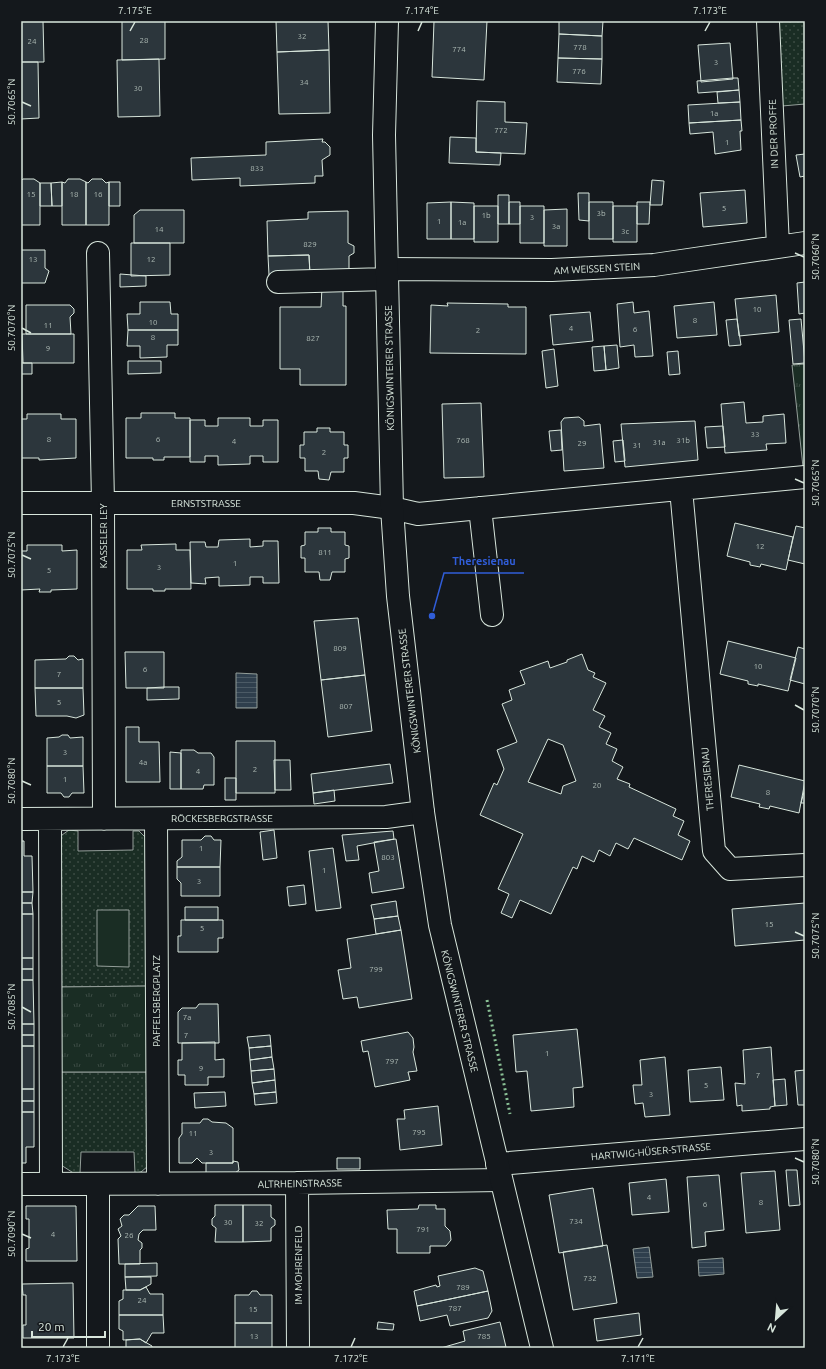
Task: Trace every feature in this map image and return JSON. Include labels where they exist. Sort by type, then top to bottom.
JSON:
[{"type":"street","name":"KÖNIGSWINTERER STRASSE","points":[[387,21],[384,135],[392,508],[398,596],[423,812],[440,925],[542,1348]]},
{"type":"street","name":"IN DER PROFFE","points":[[768,21],[778,247]]},
{"type":"street","name":"AM WEISSEN STEIN","points":[[278,282],[387,274],[552,270],[654,265],[805,243]]},
{"type":"street","name":"KASSELER LEY","points":[[98,253],[103,503],[104,818]]},
{"type":"street","points":[[392,508],[418,514],[805,477]]},
{"type":"street","name":"THERESIENAU","points":[[681,489],[714,851],[730,869],[805,865]]},
{"type":"street","name":"ERNSTSTRASSE","points":[[21,503],[354,503],[392,508]]},
{"type":"street","points":[[480,508],[492,615]]},
{"type":"street","name":"RÖCKESBERGSTRASSE","points":[[21,819],[386,817],[423,812]]},
{"type":"street","points":[[50,819],[52,1183]]},
{"type":"street","name":"PAFFELSBERGPLATZ","points":[[156,819],[158,1184]]},
{"type":"street","name":"HARTWIG-HÜSER-STRASSE","points":[[499,1172],[805,1139]]},
{"type":"street","name":"ALTRHEINSTRASSE","points":[[21,1184],[297,1183],[499,1172]]},
{"type":"street","name":"IM MOHRENFELD","points":[[297,1183],[298,1348]]},
{"type":"street","points":[[98,1184],[98,1348]]},
{"type":"green space","points":[[777,21],[805,21],[805,104],[782,106]]},
{"type":"green space","points":[[805,364],[805,466],[803,467],[792,365]]},
{"type":"green space","points":[[69,830],[78,831],[78,851],[133,850],[133,831],[139,831],[148,840],[151,986],[57,987],[59,840],[62,835]]},
{"type":"green space","points":[[97,910],[129,910],[129,967],[97,966]]},
{"type":"green space","points":[[151,986],[151,1072],[57,1072],[57,987]]},
{"type":"green space","points":[[57,1072],[151,1072],[148,1166],[141,1172],[135,1173],[134,1152],[81,1152],[80,1173],[75,1174],[61,1165]]},
{"type":"water","points":[[236,673],[257,674],[257,708],[236,708]]},
{"type":"water","points":[[649,1247],[653,1277],[637,1278],[633,1249]]},
{"type":"water","points":[[723,1258],[724,1274],[699,1276],[698,1260]]},
{"type":"building","points":[[21,21],[43,21],[44,62],[21,62]]},
{"type":"building","points":[[122,21],[165,21],[165,59],[122,60]]},
{"type":"building","points":[[276,21],[328,21],[329,50],[277,52]]},
{"type":"building","points":[[434,21],[487,21],[484,80],[432,77]]},
{"type":"building","points":[[559,21],[603,21],[602,36],[559,34]]},
{"type":"building","points":[[559,34],[602,36],[602,59],[558,58]]},
{"type":"building","points":[[730,43],[733,79],[701,82],[698,45]]},
{"type":"building","points":[[329,50],[330,113],[279,114],[277,52]]},
{"type":"building","points":[[558,58],[602,59],[601,84],[557,82]]},
{"type":"building","points":[[159,59],[160,116],[118,117],[117,60]]},
{"type":"building","points":[[21,62],[38,62],[39,118],[21,119]]},
{"type":"building","points":[[738,78],[739,90],[698,93],[697,81]]},
{"type":"building","points":[[739,90],[740,102],[718,103],[717,92]]},
{"type":"building","points":[[477,101],[505,102],[505,122],[527,123],[525,154],[476,152]]},
{"type":"building","points":[[740,102],[741,120],[689,123],[688,105]]},
{"type":"building","points":[[741,120],[741,150],[715,154],[713,132],[690,134],[689,123]]},
{"type":"building","points":[[450,137],[476,138],[476,152],[501,153],[500,165],[449,163]]},
{"type":"building","points":[[323,139],[322,142],[325,142],[330,147],[330,155],[322,160],[323,176],[315,176],[315,183],[240,186],[240,178],[192,180],[191,158],[266,155],[266,142]]},
{"type":"building","points":[[805,154],[805,176],[800,177],[796,155]]},
{"type":"building","points":[[23,179],[34,179],[40,183],[40,225],[21,225],[21,181]]},
{"type":"building","points":[[68,179],[80,179],[86,182],[86,225],[62,225],[62,182],[65,183]]},
{"type":"building","points":[[92,179],[102,179],[106,183],[109,182],[109,225],[86,225],[86,182],[88,183]]},
{"type":"building","points":[[652,180],[664,181],[662,205],[650,205]]},
{"type":"building","points":[[62,182],[62,206],[52,206],[51,183]]},
{"type":"building","points":[[109,182],[120,182],[120,206],[109,206]]},
{"type":"building","points":[[40,183],[51,183],[52,206],[40,206]]},
{"type":"building","points":[[745,190],[747,223],[703,227],[700,193]]},
{"type":"building","points":[[578,193],[589,193],[589,221],[579,220]]},
{"type":"building","points":[[498,195],[509,195],[509,224],[498,224]]},
{"type":"building","points":[[451,202],[451,239],[427,239],[427,203]]},
{"type":"building","points":[[451,202],[474,203],[474,239],[451,239]]},
{"type":"building","points":[[509,202],[520,202],[520,224],[509,224]]},
{"type":"building","points":[[589,202],[613,202],[613,239],[589,239]]},
{"type":"building","points":[[637,202],[650,202],[649,224],[637,224]]},
{"type":"building","points":[[474,206],[498,206],[498,242],[474,242]]},
{"type":"building","points":[[520,206],[544,206],[544,243],[520,243]]},
{"type":"building","points":[[613,206],[637,206],[637,242],[613,242]]},
{"type":"building","points":[[567,209],[567,246],[544,246],[544,210]]},
{"type":"building","points":[[140,210],[184,210],[184,243],[134,243],[134,215]]},
{"type":"building","points":[[348,211],[348,243],[354,246],[354,253],[349,256],[349,275],[310,276],[309,255],[268,256],[267,221],[308,219],[308,212]]},
{"type":"building","points":[[131,243],[170,243],[170,275],[131,276]]},
{"type":"building","points":[[21,250],[45,250],[45,268],[49,271],[45,283],[21,283]]},
{"type":"building","points":[[309,255],[310,274],[269,275],[268,256]]},
{"type":"building","points":[[120,274],[146,276],[146,286],[120,287]]},
{"type":"building","points":[[805,282],[805,313],[799,314],[797,283]]},
{"type":"building","points":[[322,287],[343,287],[343,306],[346,306],[346,385],[300,385],[300,369],[280,369],[280,307],[321,307]]},
{"type":"building","points":[[776,295],[779,332],[739,336],[735,299]]},
{"type":"building","points":[[140,302],[170,302],[171,314],[178,314],[178,330],[128,330],[127,314],[140,314]]},
{"type":"building","points":[[633,302],[634,313],[649,311],[653,356],[635,357],[634,345],[620,347],[617,304]]},
{"type":"building","points":[[714,302],[717,335],[677,338],[674,306]]},
{"type":"building","points":[[447,303],[508,304],[508,307],[526,307],[526,354],[430,353],[431,305],[448,306]]},
{"type":"building","points":[[26,305],[70,305],[74,309],[74,313],[70,317],[71,334],[26,334]]},
{"type":"building","points":[[590,312],[593,341],[553,345],[550,315]]},
{"type":"building","points":[[737,319],[741,345],[729,346],[726,320]]},
{"type":"building","points":[[801,319],[805,363],[793,364],[789,320]]},
{"type":"building","points":[[128,330],[178,330],[178,345],[167,345],[167,357],[140,358],[140,346],[127,346]]},
{"type":"building","points":[[22,334],[74,334],[74,363],[23,363]]},
{"type":"building","points":[[617,345],[619,368],[606,370],[604,346]]},
{"type":"building","points":[[604,346],[606,370],[594,371],[592,347]]},
{"type":"building","points":[[554,349],[558,386],[546,388],[542,351]]},
{"type":"building","points":[[678,351],[680,374],[669,375],[667,352]]},
{"type":"building","points":[[128,361],[161,361],[161,373],[128,374]]},
{"type":"building","points":[[21,363],[32,363],[32,374],[21,374]]},
{"type":"building","points":[[744,402],[746,423],[763,422],[763,416],[784,414],[786,443],[766,444],[767,450],[725,453],[721,404]]},
{"type":"building","points":[[481,403],[484,477],[444,478],[442,404]]},
{"type":"building","points":[[141,413],[175,413],[175,418],[190,418],[190,457],[164,457],[164,460],[153,460],[153,458],[126,458],[126,418],[141,418]]},
{"type":"building","points":[[27,414],[61,414],[61,419],[76,419],[76,458],[39,460],[39,458],[21,458],[21,419],[27,419]]},
{"type":"building","points":[[579,417],[584,421],[584,426],[600,424],[604,468],[564,471],[561,422],[564,418]]},
{"type":"building","points":[[218,418],[250,418],[250,426],[263,426],[263,420],[278,420],[278,462],[263,462],[263,456],[250,456],[250,464],[218,465],[218,456],[205,456],[205,462],[190,462],[190,420],[205,420],[205,426],[218,426]]},
{"type":"building","points":[[695,421],[698,460],[625,467],[621,424]]},
{"type":"building","points":[[723,426],[725,447],[707,448],[705,427]]},
{"type":"building","points":[[317,428],[330,428],[330,432],[344,432],[344,445],[348,445],[348,458],[344,458],[344,472],[331,472],[329,480],[319,479],[318,471],[305,471],[305,458],[300,458],[300,445],[304,445],[304,432],[317,432]]},
{"type":"building","points":[[561,430],[562,450],[551,451],[549,431]]},
{"type":"building","points":[[623,440],[625,461],[615,462],[613,441]]},
{"type":"building","points":[[735,523],[793,537],[786,570],[761,564],[760,567],[750,565],[750,562],[727,556]]},
{"type":"building","points":[[796,526],[805,528],[805,564],[788,560]]},
{"type":"building","points":[[318,528],[331,528],[331,532],[345,532],[345,545],[349,546],[349,558],[345,559],[345,572],[332,572],[330,580],[320,580],[319,572],[305,572],[305,558],[301,558],[301,546],[305,545],[305,532],[318,532]]},
{"type":"building","points":[[250,539],[250,547],[263,546],[263,541],[278,541],[279,583],[263,583],[263,577],[250,577],[250,585],[219,586],[219,577],[205,578],[206,584],[191,583],[190,542],[205,542],[206,547],[218,547],[219,540]]},
{"type":"building","points":[[176,544],[176,550],[190,550],[191,589],[165,589],[165,591],[153,591],[153,589],[127,589],[127,550],[142,550],[141,545]]},
{"type":"building","points":[[27,545],[62,545],[62,551],[77,550],[77,589],[51,590],[51,592],[39,592],[40,589],[21,590],[21,551],[27,551]]},
{"type":"building","points":[[358,618],[365,675],[321,680],[314,621]]},
{"type":"building","points":[[728,641],[796,658],[788,691],[758,684],[758,686],[748,684],[748,681],[720,674]]},
{"type":"building","points":[[798,647],[805,649],[805,684],[790,680]]},
{"type":"building","points":[[125,652],[164,652],[164,688],[126,688]]},
{"type":"building","points":[[582,654],[588,670],[595,673],[593,677],[606,683],[593,710],[605,716],[599,727],[611,733],[606,744],[617,749],[612,761],[623,767],[617,779],[630,784],[629,787],[676,809],[673,816],[684,821],[678,835],[690,841],[682,860],[634,838],[628,849],[616,843],[610,856],[599,850],[594,862],[582,856],[577,869],[573,867],[551,914],[520,900],[512,918],[501,913],[509,894],[498,889],[523,834],[480,815],[494,783],[497,785],[504,769],[497,750],[517,742],[502,704],[512,700],[509,690],[525,684],[520,671],[548,661],[550,668],[567,662],[567,660]],"holes":[[[548,739],[563,745],[576,781],[563,786],[561,794],[528,782]]]},
{"type":"building","points":[[69,656],[74,656],[78,660],[83,659],[83,688],[35,688],[35,660],[66,659]]},
{"type":"building","points":[[365,675],[372,731],[328,737],[321,680]]},
{"type":"building","points":[[179,687],[179,699],[147,700],[147,688]]},
{"type":"building","points":[[35,688],[83,688],[84,715],[76,718],[67,716],[36,716]]},
{"type":"building","points":[[126,727],[139,727],[139,742],[159,742],[160,782],[126,782]]},
{"type":"building","points":[[62,735],[68,735],[70,738],[83,737],[83,766],[47,766],[47,738],[59,737]]},
{"type":"building","points":[[236,741],[275,741],[275,793],[236,793]]},
{"type":"building","points":[[181,750],[194,750],[198,753],[211,753],[214,757],[214,785],[204,785],[203,789],[181,789]]},
{"type":"building","points":[[170,752],[181,753],[181,789],[170,789]]},
{"type":"building","points":[[274,760],[290,760],[291,790],[275,790]]},
{"type":"building","points":[[390,764],[393,783],[313,793],[311,774]]},
{"type":"building","points":[[739,765],[805,781],[799,813],[770,806],[769,809],[759,807],[760,804],[731,797]]},
{"type":"building","points":[[47,766],[83,766],[84,793],[72,793],[69,797],[64,797],[61,793],[47,793]]},
{"type":"building","points":[[225,778],[236,778],[236,800],[225,800]]},
{"type":"building","points":[[805,788],[805,803],[801,803]]},
{"type":"building","points":[[334,790],[335,801],[314,804],[313,793]]},
{"type":"building","points":[[274,830],[277,858],[263,860],[260,832]]},
{"type":"building","points":[[393,831],[394,839],[357,846],[359,860],[346,861],[342,835]]},
{"type":"building","points":[[205,836],[211,836],[214,840],[221,840],[220,867],[177,867],[177,861],[182,857],[182,840],[201,840]]},
{"type":"building","points":[[396,839],[404,888],[372,893],[369,873],[379,871],[374,842]]},
{"type":"building","points":[[21,841],[24,841],[24,856],[32,856],[33,892],[21,892]]},
{"type":"building","points":[[333,848],[341,908],[316,911],[309,851]]},
{"type":"building","points":[[177,867],[220,867],[220,896],[181,896],[181,883],[177,879]]},
{"type":"building","points":[[304,885],[306,904],[289,906],[287,887]]},
{"type":"building","points":[[21,892],[33,892],[32,903],[21,903]]},
{"type":"building","points":[[396,901],[398,916],[374,919],[371,905]]},
{"type":"building","points":[[21,903],[32,903],[33,914],[21,914]]},
{"type":"building","points":[[805,903],[805,940],[735,946],[732,909]]},
{"type":"building","points":[[185,907],[218,907],[218,920],[185,920]]},
{"type":"building","points":[[21,914],[33,914],[33,958],[21,958]]},
{"type":"building","points":[[398,916],[401,930],[376,934],[374,919]]},
{"type":"building","points":[[181,920],[223,920],[223,938],[218,938],[218,952],[178,952],[178,936],[181,936]]},
{"type":"building","points":[[401,930],[412,999],[359,1008],[357,997],[343,999],[338,970],[351,968],[347,939]]},
{"type":"building","points":[[21,958],[33,958],[33,969],[21,969]]},
{"type":"building","points":[[21,969],[33,969],[33,980],[21,980]]},
{"type":"building","points":[[21,980],[33,980],[34,1024],[21,1024]]},
{"type":"building","points":[[199,1004],[218,1004],[219,1043],[178,1043],[178,1012],[182,1008],[196,1008]]},
{"type":"building","points":[[21,1024],[34,1024],[34,1035],[21,1035]]},
{"type":"building","points":[[577,1029],[583,1087],[573,1088],[574,1107],[531,1111],[527,1071],[516,1072],[513,1035]]},
{"type":"building","points":[[408,1032],[413,1038],[413,1052],[417,1071],[408,1072],[410,1080],[375,1087],[368,1051],[363,1052],[361,1041]]},
{"type":"building","points":[[21,1035],[34,1035],[34,1046],[21,1046]]},
{"type":"building","points":[[270,1035],[271,1046],[249,1048],[247,1037]]},
{"type":"building","points":[[215,1042],[215,1060],[224,1059],[224,1077],[208,1077],[208,1085],[185,1085],[185,1075],[178,1075],[178,1060],[182,1060],[182,1043]]},
{"type":"building","points":[[21,1046],[34,1046],[34,1089],[21,1089]]},
{"type":"building","points":[[271,1046],[272,1057],[250,1060],[249,1048]]},
{"type":"building","points":[[771,1047],[775,1106],[770,1107],[770,1109],[742,1111],[742,1105],[737,1106],[735,1083],[745,1084],[743,1050]]},
{"type":"building","points":[[272,1057],[274,1069],[251,1071],[250,1060]]},
{"type":"building","points":[[665,1057],[670,1115],[645,1117],[643,1103],[635,1104],[633,1085],[642,1085],[640,1060]]},
{"type":"building","points":[[721,1067],[724,1100],[690,1102],[688,1070]]},
{"type":"building","points":[[274,1069],[275,1080],[252,1083],[251,1071]]},
{"type":"building","points":[[805,1070],[805,1105],[798,1105],[795,1071]]},
{"type":"building","points":[[785,1079],[787,1105],[775,1106],[773,1080]]},
{"type":"building","points":[[275,1080],[276,1092],[254,1094],[252,1083]]},
{"type":"building","points":[[21,1089],[34,1089],[34,1101],[21,1101]]},
{"type":"building","points":[[225,1092],[226,1106],[195,1108],[194,1093]]},
{"type":"building","points":[[276,1092],[277,1103],[255,1105],[254,1094]]},
{"type":"building","points":[[21,1101],[34,1101],[34,1112],[21,1112]]},
{"type":"building","points":[[438,1106],[442,1145],[400,1150],[397,1119],[405,1119],[404,1110]]},
{"type":"building","points":[[21,1112],[34,1112],[34,1147],[26,1147],[26,1163],[21,1163]]},
{"type":"building","points":[[203,1119],[208,1119],[212,1122],[226,1123],[233,1128],[233,1163],[202,1163],[197,1158],[192,1163],[179,1163],[179,1138],[182,1134],[182,1123],[200,1123]]},
{"type":"building","points":[[337,1158],[360,1158],[360,1169],[337,1169]]},
{"type":"building","points":[[233,1161],[238,1162],[239,1170],[235,1173],[206,1173],[206,1163],[233,1163]]},
{"type":"building","points":[[786,1170],[797,1170],[800,1205],[789,1206]]},
{"type":"building","points":[[775,1171],[780,1230],[746,1233],[741,1173]]},
{"type":"building","points":[[719,1175],[724,1230],[705,1232],[706,1246],[692,1248],[687,1177]]},
{"type":"building","points":[[666,1179],[669,1212],[632,1215],[629,1183]]},
{"type":"building","points":[[593,1188],[603,1246],[559,1253],[549,1195]]},
{"type":"building","points":[[215,1205],[243,1205],[243,1242],[215,1242],[216,1228],[212,1225],[212,1219],[215,1216]]},
{"type":"building","points":[[243,1205],[271,1205],[271,1217],[275,1220],[275,1225],[271,1228],[271,1241],[243,1242]]},
{"type":"building","points":[[419,1205],[436,1205],[436,1209],[445,1209],[445,1226],[450,1231],[451,1240],[446,1246],[430,1246],[430,1253],[397,1253],[397,1229],[388,1229],[387,1210],[418,1209]]},
{"type":"building","points":[[26,1206],[76,1206],[77,1261],[26,1261],[26,1249],[29,1248],[29,1219],[26,1219]]},
{"type":"building","points":[[138,1206],[155,1206],[156,1230],[143,1230],[139,1234],[138,1240],[142,1243],[142,1248],[140,1250],[140,1264],[119,1264],[118,1239],[121,1236],[118,1229],[122,1226],[120,1219],[124,1215],[129,1215]]},
{"type":"building","points":[[607,1245],[617,1303],[573,1310],[563,1252]]},
{"type":"building","points":[[157,1263],[157,1276],[125,1277],[125,1264]]},
{"type":"building","points":[[475,1268],[483,1271],[488,1291],[417,1306],[414,1291],[436,1285],[437,1287],[440,1286],[438,1276]]},
{"type":"building","points":[[125,1277],[151,1277],[151,1284],[140,1290],[126,1290]]},
{"type":"building","points":[[73,1283],[74,1338],[23,1338],[23,1325],[26,1325],[26,1295],[23,1295],[22,1284]]},
{"type":"building","points":[[146,1287],[150,1294],[163,1294],[163,1315],[119,1315],[119,1301],[123,1299],[123,1290],[140,1290]]},
{"type":"building","points":[[252,1291],[257,1291],[260,1295],[272,1295],[272,1323],[235,1323],[235,1295],[249,1295]]},
{"type":"building","points":[[488,1291],[492,1311],[488,1318],[450,1326],[447,1315],[420,1321],[417,1306]]},
{"type":"building","points":[[639,1313],[641,1335],[597,1341],[594,1319]]},
{"type":"building","points":[[119,1315],[163,1315],[164,1333],[152,1333],[146,1343],[140,1339],[123,1340],[123,1331],[119,1329]]},
{"type":"building","points":[[378,1322],[394,1324],[393,1330],[377,1329]]},
{"type":"building","points":[[500,1322],[506,1347],[441,1348],[465,1341],[463,1331]]},
{"type":"building","points":[[235,1323],[272,1323],[272,1348],[235,1348]]},
{"type":"building","points":[[140,1339],[152,1346],[152,1348],[126,1348],[126,1340]]},
{"type":"hedge","points":[[487,1000],[510,1114]]},
{"type":"place","name":"Theresienau","points":[[432,616]]}]
